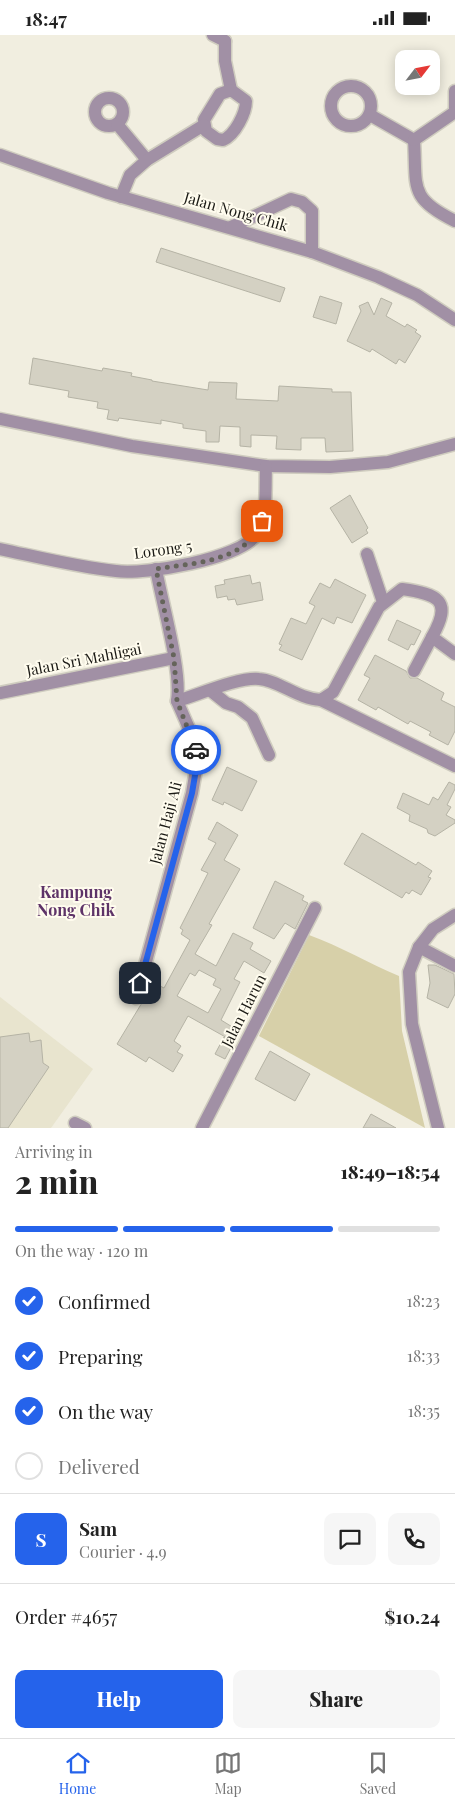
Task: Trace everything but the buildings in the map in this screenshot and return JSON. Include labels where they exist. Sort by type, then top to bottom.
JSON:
[{"type":"street","points":[[224,37],[225,61],[231,90],[246,101],[246,106],[233,133],[229,137],[217,139],[206,131],[204,120],[220,94],[231,90]]},
{"type":"street","points":[[455,91],[455,107]]},
{"type":"street","points":[[414,140],[455,112]]},
{"type":"street","points":[[370,115],[414,140]]},
{"type":"street","points":[[117,124],[147,160]]},
{"type":"street","points":[[121,197],[130,175],[147,160],[204,125]]},
{"type":"street","points":[[414,140],[420,195],[428,206],[455,221]]},
{"type":"street","name":"Jalan Nong Chik","points":[[0,155],[121,197],[231,227],[312,252],[378,277],[417,295],[455,319]]},
{"type":"street","points":[[231,227],[291,199],[302,203],[312,211],[312,252]]},
{"type":"street","points":[[0,419],[132,446],[266,466],[330,467],[388,462],[455,444]]},
{"type":"street","name":"Lorong 5","points":[[0,549],[118,572],[156,569],[221,557],[244,546],[258,534],[265,504],[266,466]]},
{"type":"street","points":[[367,554],[383,602]]},
{"type":"street","name":"Jalan Haji Ali","points":[[136,998],[192,793],[198,758],[195,742],[177,701],[174,658],[156,569]]},
{"type":"street","points":[[321,700],[333,692],[383,602],[402,589],[428,595],[439,601],[443,611],[441,621],[414,671]]},
{"type":"street","points":[[432,637],[455,654]]},
{"type":"street","name":"Jalan Sri Mahligai","points":[[0,693],[174,658]]},
{"type":"street","points":[[177,701],[245,681],[260,679],[306,698],[321,700],[455,766]]},
{"type":"street","points":[[211,691],[226,703],[238,707],[252,718],[269,755]]},
{"type":"street","name":"Jalan Harun","points":[[202,1128],[315,908]]},
{"type":"street","points":[[438,1128],[412,1024],[409,972],[419,947],[433,929],[455,915]]},
{"type":"street","points":[[419,947],[455,966]]},
{"type":"shaded area","points":[[309,935],[399,976],[402,1031],[425,1128],[259,1036]]},
{"type":"shaded area","points":[[0,997],[93,1069],[51,1128],[0,1128]]},
{"type":"way so far","points":[[196,750],[195,742],[188,730],[177,701],[174,658],[156,569],[221,557],[244,546],[258,534],[262,521]]},
{"type":"district","name":"Kampung Nong Chik","points":[[76,901]]},
{"type":"route","points":[[140,983],[192,793],[198,758],[196,750]]}]
